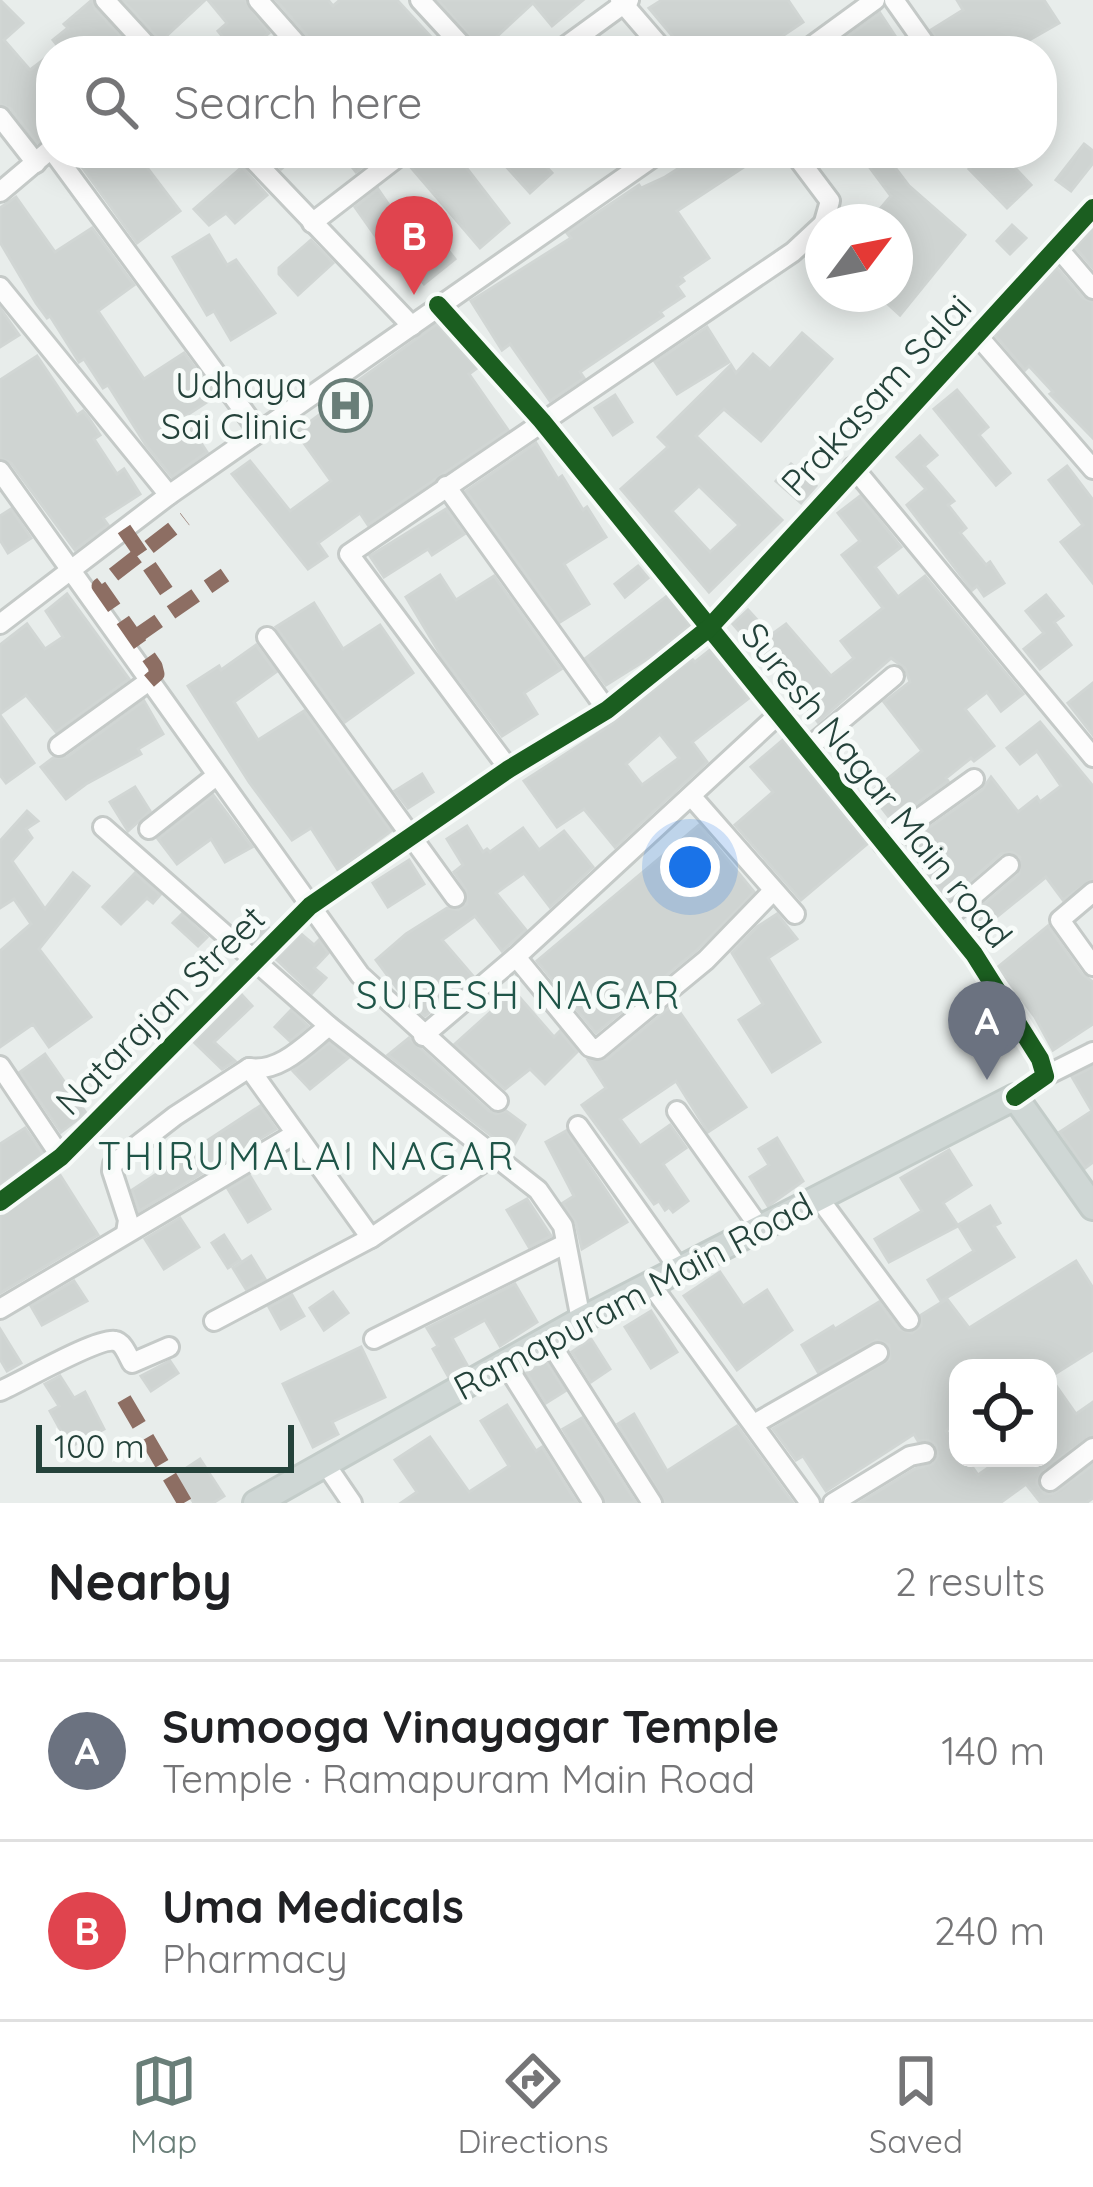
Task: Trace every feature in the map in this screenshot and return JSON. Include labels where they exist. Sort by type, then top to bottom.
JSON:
[{"type":"main road","name":"Ramapuram Main Road","points":[[256,1503],[547,1338],[1015,1097]]},
{"type":"main road","points":[[1015,1097],[1093,1207]]},
{"type":"street","points":[[105,0],[138,36]]},
{"type":"street","points":[[259,0],[290,36]]},
{"type":"street","points":[[420,0],[453,36]]},
{"type":"street","points":[[826,36],[875,0]]},
{"type":"street","points":[[894,0],[919,36]]},
{"type":"street","points":[[578,36],[624,1],[652,36]]},
{"type":"street","points":[[0,117],[36,146]]},
{"type":"street","points":[[0,192],[36,164]]},
{"type":"street","points":[[57,168],[259,432]]},
{"type":"street","points":[[261,168],[412,326]]},
{"type":"street","points":[[312,223],[380,168]]},
{"type":"street","points":[[0,624],[170,495],[637,168]]},
{"type":"street","points":[[807,168],[826,191],[829,204]]},
{"type":"street","name":"Prakasam Salai","points":[[508,769],[607,710],[709,628],[1093,208]]},
{"type":"street","points":[[508,769],[349,554],[805,241]]},
{"type":"street","points":[[1058,248],[1093,289]]},
{"type":"street","points":[[0,287],[170,495]]},
{"type":"street","name":"Suresh Nagar Main road","points":[[438,305],[542,421],[974,955],[1040,1059],[1045,1076]]},
{"type":"street","points":[[977,335],[1093,469]]},
{"type":"street","points":[[853,467],[1093,757]]},
{"type":"street","points":[[0,471],[359,975],[498,1101]]},
{"type":"street","points":[[446,486],[607,710]]},
{"type":"street","points":[[267,637],[455,897]]},
{"type":"street","points":[[807,749],[894,676]]},
{"type":"street","points":[[59,746],[149,681]]},
{"type":"street","points":[[423,1036],[516,957],[778,715]]},
{"type":"street","name":"Natarajan Street","points":[[0,1202],[62,1157],[310,906],[508,769]]},
{"type":"street","points":[[149,829],[216,776]]},
{"type":"street","points":[[883,844],[974,779]]},
{"type":"street","points":[[692,797],[795,914]]},
{"type":"street","points":[[104,827],[329,1026],[538,1190],[563,1226],[581,1320]]},
{"type":"street","points":[[945,920],[1009,865]]},
{"type":"street","points":[[516,957],[590,1047],[598,1048],[706,960],[773,891]]},
{"type":"street","points":[[1093,892],[1060,920],[1093,966]]},
{"type":"street","points":[[126,1233],[128,1220],[113,1164],[249,1068],[261,1070],[290,1058],[329,1026]]},
{"type":"street","points":[[1015,1097],[1093,1052]]},
{"type":"street","points":[[0,1066],[62,1157]]},
{"type":"street","points":[[249,1068],[371,1238]]},
{"type":"street","points":[[677,1111],[760,1228]]},
{"type":"street","points":[[578,1126],[680,1270]]},
{"type":"street","points":[[0,1309],[296,1134]]},
{"type":"street","points":[[214,1322],[371,1238],[494,1155]]},
{"type":"street","points":[[818,1197],[909,1320]]},
{"type":"street","points":[[374,1340],[565,1244]]},
{"type":"street","points":[[652,1286],[807,1502]]},
{"type":"street","points":[[547,1338],[652,1503]]},
{"type":"street","points":[[0,1391],[113,1340],[132,1363],[169,1348]]},
{"type":"street","points":[[754,1424],[878,1353]]},
{"type":"street","points":[[505,1363],[593,1503]]},
{"type":"street","points":[[1050,1481],[1093,1448]]},
{"type":"street","points":[[833,1503],[910,1456],[925,1453]]},
{"type":"street","points":[[324,1462],[352,1503]]},
{"type":"building","points":[[0,0],[23,23],[4,40],[30,70],[36,65],[36,142],[11,109],[0,104]]},
{"type":"building","points":[[92,0],[120,36],[58,36],[68,28],[64,24]]},
{"type":"building","points":[[123,0],[205,0],[166,36],[156,36]]},
{"type":"building","points":[[208,0],[245,0],[269,33],[222,36],[218,31],[227,23]]},
{"type":"building","points":[[276,0],[328,0],[333,6],[340,0],[397,0],[430,36],[308,36]]},
{"type":"building","points":[[438,0],[583,0],[552,26],[533,3],[497,36],[470,36]]},
{"type":"building","points":[[662,0],[788,0],[803,22],[782,36],[672,36],[649,8]]},
{"type":"building","points":[[957,0],[1044,0],[1059,23],[1036,36],[934,36],[931,30],[963,10]]},
{"type":"building","points":[[880,13],[895,36],[849,36]]},
{"type":"building","points":[[1084,144],[1093,151],[1093,163],[1071,191],[1056,180]]},
{"type":"building","points":[[83,168],[147,168],[180,211],[137,243]]},
{"type":"building","points":[[241,168],[267,195],[235,223],[226,213],[209,225],[194,209]]},
{"type":"building","points":[[412,168],[467,168],[509,223],[480,248]]},
{"type":"building","points":[[508,168],[548,168],[552,173],[530,193]]},
{"type":"building","points":[[679,168],[742,168],[677,211],[709,258],[681,277],[684,281],[677,286],[684,296],[660,312],[663,316],[580,372],[584,378],[550,401],[510,344],[502,350],[471,301],[571,238],[567,233],[639,185]]},
{"type":"building","points":[[870,168],[895,168],[965,235],[913,299],[913,204],[884,204],[891,196]]},
{"type":"building","points":[[1015,168],[1031,185],[1007,208],[969,169]]},
{"type":"building","points":[[378,189],[415,243],[432,230],[455,259],[424,284],[388,239],[381,244],[355,207]]},
{"type":"building","points":[[16,197],[55,252],[92,228],[134,285],[98,311],[144,379],[184,353],[216,396],[184,417],[207,452],[172,477],[108,385],[103,388],[84,359],[79,362],[0,242],[0,208]]},
{"type":"building","points":[[1012,225],[1026,238],[1010,254],[997,241]]},
{"type":"building","points":[[1093,230],[1093,268],[1075,247]]},
{"type":"building","points":[[209,235],[227,265],[236,260],[275,313],[231,340],[214,311],[207,315],[173,257]]},
{"type":"building","points":[[311,240],[333,263],[298,295],[279,268]]},
{"type":"building","points":[[1057,268],[1083,298],[1093,302],[1093,438],[995,335]]},
{"type":"building","points":[[0,308],[19,335],[0,347]]},
{"type":"building","points":[[437,324],[477,368],[469,374],[508,430],[368,525],[360,513],[318,543],[327,556],[308,569],[232,474],[250,461],[290,511],[331,481],[296,432],[330,407],[327,403]]},
{"type":"building","points":[[707,327],[729,362],[677,394],[655,362]]},
{"type":"building","points":[[802,333],[832,359],[761,441],[724,409],[696,436],[782,520],[709,592],[621,489],[668,447],[658,437],[731,365],[736,373],[753,354],[770,369]],"holes":[[[699,486],[739,525],[710,552],[672,511]]]},
{"type":"building","points":[[37,356],[77,415],[83,411],[88,417],[100,435],[94,439],[117,474],[124,469],[140,494],[103,518],[108,525],[75,550],[11,463],[0,458],[0,380]]},
{"type":"building","points":[[957,390],[988,427],[979,435],[1010,473],[996,485],[934,409]]},
{"type":"building","points":[[615,395],[632,422],[613,435],[595,408]]},
{"type":"building","points":[[920,436],[937,455],[924,466],[954,501],[948,505],[966,528],[960,533],[1004,583],[984,596],[977,586],[972,590],[907,505],[926,489],[897,457]]},
{"type":"building","points":[[536,443],[558,479],[562,476],[606,537],[564,564],[589,604],[560,622],[466,491]]},
{"type":"building","points":[[791,464],[816,486],[801,503],[776,481]]},
{"type":"building","points":[[1067,466],[1093,500],[1093,583],[1061,542],[1083,525],[1049,480]]},
{"type":"building","points":[[860,496],[901,547],[875,567],[898,597],[925,576],[1023,694],[1001,711],[987,692],[965,709],[994,746],[974,761],[971,758],[948,781],[892,821],[870,793],[922,751],[884,702],[910,682],[905,668],[891,658],[818,722],[798,697],[808,689],[784,658],[774,665],[733,624],[748,610],[771,635],[786,624],[831,676],[854,658],[841,641],[883,608],[842,555],[860,541],[838,513]]},
{"type":"building","points":[[11,509],[31,538],[8,553],[0,540],[0,516]]},
{"type":"building","points":[[446,509],[464,534],[432,555],[428,549],[384,577],[370,556]]},
{"type":"building","points":[[638,566],[648,578],[625,597],[615,584]]},
{"type":"building","points":[[440,575],[456,600],[494,576],[561,669],[524,693],[537,714],[502,736],[442,657],[406,597]]},
{"type":"building","points":[[67,594],[129,679],[56,732],[26,695],[0,714],[0,645],[27,624],[45,649],[63,637],[46,611]]},
{"type":"building","points":[[1046,595],[1063,616],[1054,622],[1071,645],[1040,669],[1024,649],[1044,633],[1026,611]]},
{"type":"building","points":[[667,596],[690,625],[606,685],[586,658]]},
{"type":"building","points":[[314,603],[343,649],[380,625],[413,673],[345,722],[276,627]]},
{"type":"building","points":[[256,645],[276,672],[234,702],[258,740],[304,711],[391,831],[338,870],[311,828],[292,840],[188,686]]},
{"type":"building","points":[[710,650],[749,698],[692,742],[707,762],[615,847],[584,809],[557,827],[524,781],[612,724],[692,659],[695,662]],"holes":[[[660,734],[679,758],[642,785],[626,764]]]},
{"type":"building","points":[[1093,683],[1093,735],[1068,703]]},
{"type":"building","points":[[144,701],[163,734],[138,749],[141,754],[66,799],[41,767],[53,758],[67,757]]},
{"type":"building","points":[[0,715],[34,763],[6,783],[0,775]]},
{"type":"building","points":[[1040,722],[1093,786],[1093,879],[1063,900],[1046,877],[978,932],[968,918],[1019,874],[1020,857],[1012,852],[1001,854],[948,900],[906,844],[982,790],[991,777],[1018,812],[1061,786],[1037,751],[1020,764],[1007,748]]},
{"type":"building","points":[[783,740],[867,844],[801,900],[735,825],[773,792],[751,767]]},
{"type":"building","points":[[422,774],[433,792],[408,808],[395,791]]},
{"type":"building","points":[[135,787],[150,811],[128,831],[110,802]]},
{"type":"building","points":[[213,795],[252,847],[225,862],[211,839],[177,864],[158,839]]},
{"type":"building","points":[[27,811],[38,821],[26,829],[32,838],[12,861],[45,909],[73,873],[89,886],[39,949],[91,1017],[49,1047],[33,1024],[0,1047],[0,951],[31,924],[14,899],[0,908],[0,841]]},
{"type":"building","points":[[699,825],[754,892],[697,950],[596,1033],[537,961]]},
{"type":"building","points":[[467,826],[483,852],[490,852],[523,828],[539,850],[564,831],[593,867],[550,907],[524,873],[496,893],[526,930],[502,951],[475,916],[442,940],[473,976],[425,1016],[376,960],[447,908],[458,910],[467,904],[466,890],[454,872],[463,865],[447,839]]},
{"type":"building","points":[[409,860],[424,884],[388,907],[373,883]]},
{"type":"building","points":[[135,873],[160,895],[153,903],[147,898],[121,924],[103,907]]},
{"type":"building","points":[[182,914],[207,937],[198,946],[173,923]]},
{"type":"building","points":[[777,914],[797,939],[768,958],[820,1042],[772,1072],[739,1020],[763,1004],[732,953]]},
{"type":"building","points":[[256,918],[269,928],[255,943],[244,933]]},
{"type":"building","points":[[1048,926],[1093,982],[1093,1024],[1053,1050],[998,967]]},
{"type":"building","points":[[301,934],[314,945],[319,940],[328,953],[314,968],[326,978],[312,993],[276,959]]},
{"type":"building","points":[[514,991],[554,1037],[560,1031],[577,1052],[545,1084],[530,1069],[505,1089],[455,1044]]},
{"type":"building","points":[[241,994],[252,1006],[214,1042],[235,1061],[222,1069],[194,1042]]},
{"type":"building","points":[[674,1004],[746,1107],[708,1132],[676,1081],[620,1119],[640,1146],[670,1125],[686,1148],[663,1164],[688,1201],[673,1212],[659,1201],[654,1204],[582,1105],[606,1088],[588,1060],[607,1059]]},
{"type":"building","points":[[291,1010],[308,1026],[290,1041],[275,1027]]},
{"type":"building","points":[[409,1038],[489,1111],[506,1111],[525,1125],[511,1151],[388,1055]]},
{"type":"building","points":[[329,1043],[348,1058],[310,1089],[293,1071]]},
{"type":"building","points":[[45,1054],[86,1113],[61,1132],[20,1072]]},
{"type":"building","points":[[1093,1067],[1093,1162],[1085,1168],[1060,1132],[1092,1111],[1072,1077]]},
{"type":"building","points":[[260,1106],[276,1129],[139,1211],[132,1190]]},
{"type":"building","points":[[25,1128],[43,1154],[0,1185],[0,1144]]},
{"type":"building","points":[[566,1131],[627,1222],[582,1249],[576,1223],[563,1203],[574,1196],[546,1142]]},
{"type":"building","points":[[777,1138],[803,1181],[768,1206],[750,1177],[769,1165],[759,1149]]},
{"type":"building","points":[[949,1150],[971,1185],[943,1203],[958,1226],[889,1262],[875,1239],[922,1211],[901,1178]]},
{"type":"building","points":[[60,1175],[98,1235],[0,1293],[0,1215]]},
{"type":"building","points":[[250,1176],[270,1209],[248,1222],[228,1189]]},
{"type":"building","points":[[527,1199],[551,1236],[529,1247],[507,1210]]},
{"type":"building","points":[[990,1206],[1000,1223],[994,1226],[1014,1257],[941,1301],[928,1280],[974,1251],[958,1225]]},
{"type":"building","points":[[180,1218],[199,1247],[164,1269],[145,1239]]},
{"type":"building","points":[[224,1235],[240,1260],[228,1268],[212,1243]]},
{"type":"building","points":[[251,1256],[265,1279],[246,1289],[233,1268]]},
{"type":"building","points":[[1076,1261],[1093,1288],[1093,1350],[1057,1373],[1057,1359],[949,1359],[946,1431],[949,1467],[972,1467],[978,1475],[989,1467],[1046,1467],[1037,1482],[1044,1493],[1053,1494],[1093,1465],[1093,1498],[1086,1503],[1041,1503],[1026,1484],[1000,1503],[859,1503],[915,1469],[933,1464],[938,1456],[936,1445],[918,1441],[914,1434],[826,1491],[803,1456],[796,1460],[773,1429],[890,1359],[889,1345],[877,1340],[818,1372],[802,1345],[879,1302],[899,1329],[912,1333],[921,1326],[921,1315],[947,1299],[969,1328]]},
{"type":"building","points":[[720,1272],[743,1306],[767,1290],[792,1330],[737,1370],[684,1296]]},
{"type":"building","points":[[74,1281],[87,1301],[42,1325],[31,1306]]},
{"type":"building","points":[[515,1284],[537,1322],[500,1346],[485,1320],[452,1338],[467,1365],[448,1376],[427,1328]]},
{"type":"building","points":[[333,1292],[348,1313],[324,1330],[310,1308]]},
{"type":"building","points":[[292,1295],[304,1316],[281,1329],[269,1307]]},
{"type":"building","points":[[651,1311],[677,1352],[651,1368],[625,1327]]},
{"type":"building","points":[[0,1329],[21,1363],[7,1371],[0,1359]]},
{"type":"building","points":[[591,1339],[610,1369],[591,1382],[572,1352]]},
{"type":"building","points":[[361,1347],[385,1397],[332,1422],[338,1434],[313,1447],[283,1384]]},
{"type":"building","points":[[170,1361],[178,1373],[151,1391],[141,1376]]},
{"type":"building","points":[[546,1361],[565,1391],[546,1403],[527,1373]]},
{"type":"building","points":[[60,1376],[74,1398],[85,1392],[104,1429],[70,1447],[50,1411],[59,1406],[45,1384]]},
{"type":"building","points":[[1057,1387],[1076,1414],[1093,1402],[1093,1435],[1057,1460]]},
{"type":"building","points":[[507,1405],[536,1451],[542,1447],[577,1503],[401,1503],[417,1492],[395,1460],[430,1437],[469,1492],[509,1466],[481,1421]]},
{"type":"building","points":[[634,1414],[667,1471],[737,1426],[793,1503],[665,1503],[618,1424]]},
{"type":"building","points":[[582,1418],[636,1503],[606,1503],[563,1429]]},
{"type":"building","points":[[200,1459],[224,1496],[213,1503],[194,1503],[176,1475]]},
{"type":"marked path","points":[[149,681],[157,674],[155,666],[99,586],[185,519]]},
{"type":"marked path","points":[[124,529],[178,608]]},
{"type":"marked path","points":[[134,638],[225,575]]},
{"type":"marked path","points":[[124,1399],[185,1503]]},
{"type":"cycle path","points":[[0,1202],[61,1157],[310,906],[509,769],[607,710],[709,628],[1093,208]]},
{"type":"cycle path","points":[[438,305],[542,421],[974,954],[1040,1059],[1045,1076],[1015,1097]]},
{"type":"place","name":"Uma Medicals","points":[[414,295]]},
{"type":"place","name":"Udhaya Sai Clinic","points":[[346,406]]},
{"type":"place","name":"Sumooga Vinayagar Temple","points":[[987,1080]]},
{"type":"district","name":"SURESH NAGAR","points":[[519,995]]},
{"type":"district","name":"THIRUMALAI NAGAR","points":[[307,1156]]}]
